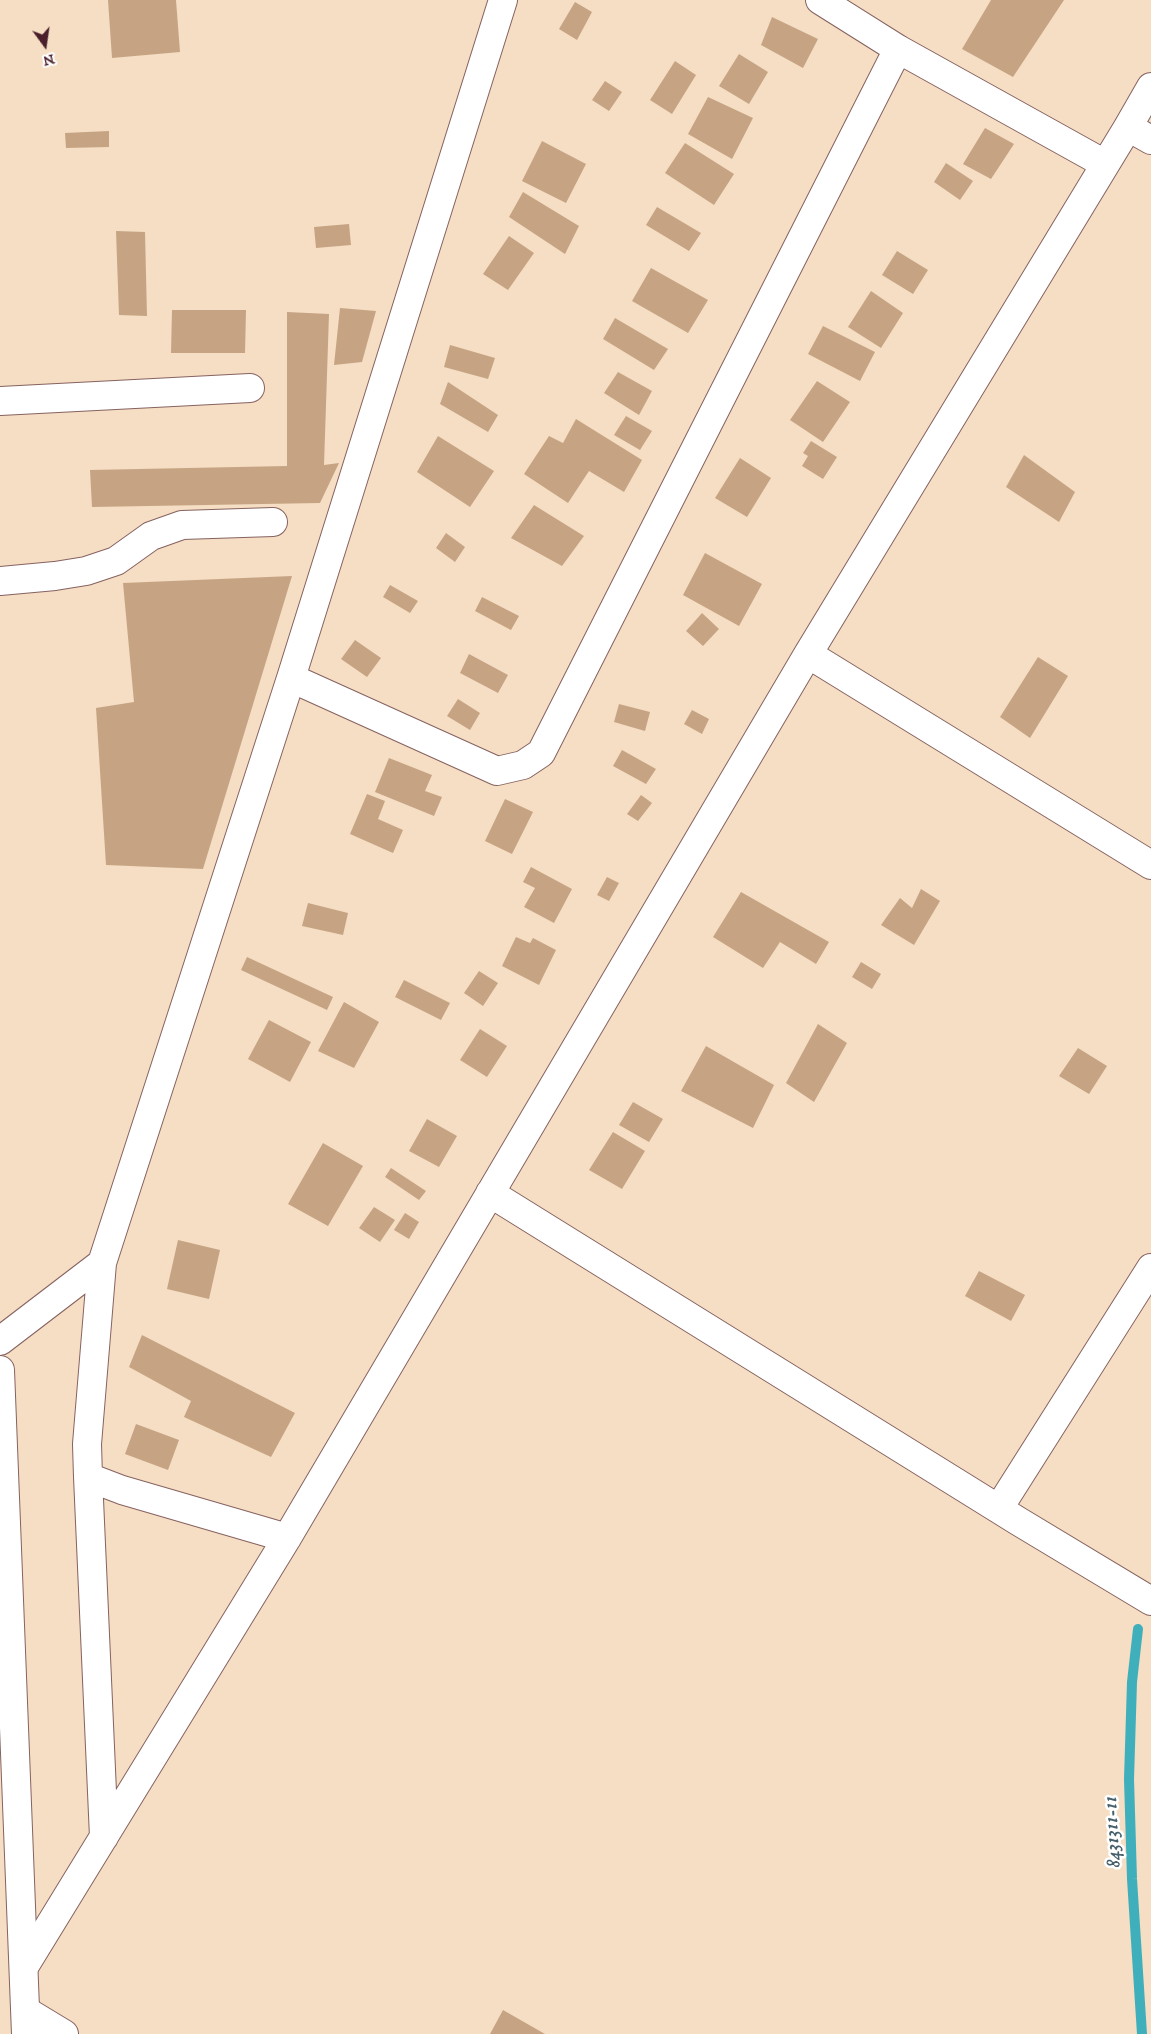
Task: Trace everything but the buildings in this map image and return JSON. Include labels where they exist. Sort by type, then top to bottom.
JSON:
[{"type":"main road","points":[[104,1837],[87,1444],[102,1263],[290,678],[503,0]]},
{"type":"main road","points":[[820,0],[898,50],[1105,164]]},
{"type":"main road","points":[[290,678],[497,771],[523,765],[541,753],[898,50]]},
{"type":"main road","points":[[24,1967],[287,1538],[808,654],[1105,164],[1140,134],[1151,87]]},
{"type":"main road","points":[[0,401],[250,388]]},
{"type":"main road","points":[[0,581],[86,571],[116,561],[151,536],[182,525],[273,522]]},
{"type":"main road","points":[[808,654],[1151,864]]},
{"type":"main road","points":[[490,1193],[1151,1601]]},
{"type":"main road","points":[[0,1341],[102,1263]]},
{"type":"main road","points":[[999,1508],[1151,1268]]},
{"type":"main road","points":[[0,1370],[26,2022],[64,2034]]},
{"type":"main road","points":[[88,1477],[122,1490],[287,1538]]},
{"type":"waterway","name":"8431311-11","points":[[1138,1629],[1132,1682],[1129,1779],[1132,1879],[1142,2034]]}]
